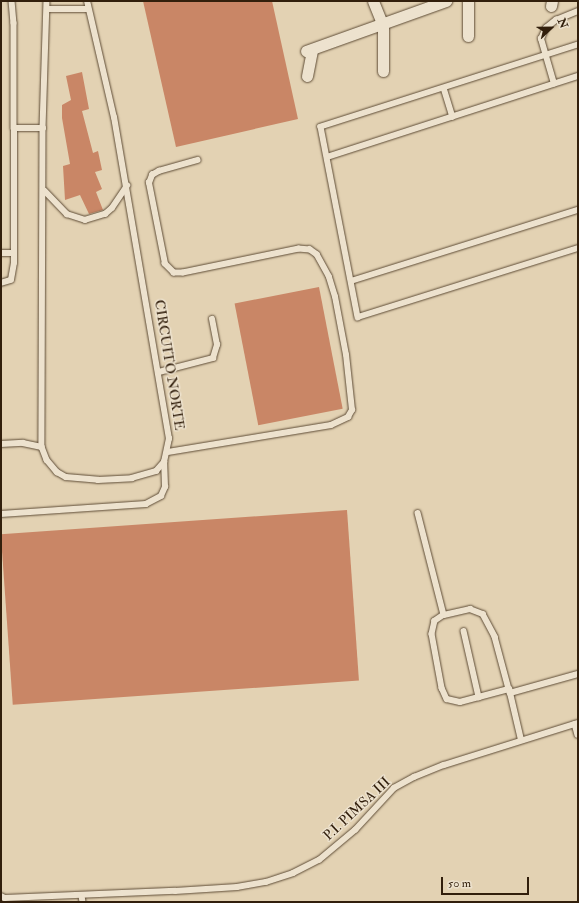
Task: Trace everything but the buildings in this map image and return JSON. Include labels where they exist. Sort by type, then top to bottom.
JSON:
[{"type":"street","points":[[373,1],[383,26],[383,71]]},
{"type":"street","points":[[307,76],[309,51],[383,26],[446,1]]},
{"type":"street","points":[[468,1],[468,36]]},
{"type":"lane","points":[[1,283],[8,282],[12,276],[14,253],[14,24],[12,1]]},
{"type":"lane","points":[[47,1],[44,128],[45,191],[42,447],[50,466],[66,477],[98,480],[132,478],[156,471],[164,462]]},
{"type":"lane","name":"CIRCUITO NORTE","points":[[86,1],[114,118],[167,416],[168,452],[164,462]]},
{"type":"lane","points":[[48,9],[88,9]]},
{"type":"lane","points":[[554,84],[544,56],[541,39],[546,28],[556,20],[578,11]]},
{"type":"lane","points":[[578,45],[321,127],[358,317],[578,248]]},
{"type":"lane","points":[[327,157],[578,76]]},
{"type":"lane","points":[[444,88],[453,116]]},
{"type":"lane","points":[[14,128],[44,128]]},
{"type":"lane","points":[[168,452],[331,425],[348,417],[352,410],[346,355],[334,297],[329,277],[317,255],[310,250],[299,249],[183,273],[174,273],[165,264],[150,183],[152,175],[159,171],[197,160]]},
{"type":"lane","points":[[45,191],[67,214],[85,220],[105,214],[112,208],[127,186]]},
{"type":"lane","points":[[351,281],[578,210]]},
{"type":"lane","points":[[1,253],[14,253]]},
{"type":"lane","points":[[159,372],[213,358],[217,345],[212,319]]},
{"type":"lane","points":[[1,444],[23,443],[42,447]]},
{"type":"lane","points":[[1,514],[146,504],[161,496],[165,487],[164,462]]},
{"type":"lane","points":[[418,513],[444,615]]},
{"type":"lane","points":[[521,740],[509,691],[495,637],[484,614],[470,610],[444,615],[435,622],[432,634],[445,695],[454,702],[509,691],[578,674]]},
{"type":"lane","points":[[464,631],[478,697]]},
{"type":"lane","points":[[576,724],[578,735]]},
{"type":"lane","name":"P.I. PIMSA III","points":[[2,899],[83,899],[237,887],[294,873],[319,860],[346,838],[394,788],[444,765],[576,724]]}]
